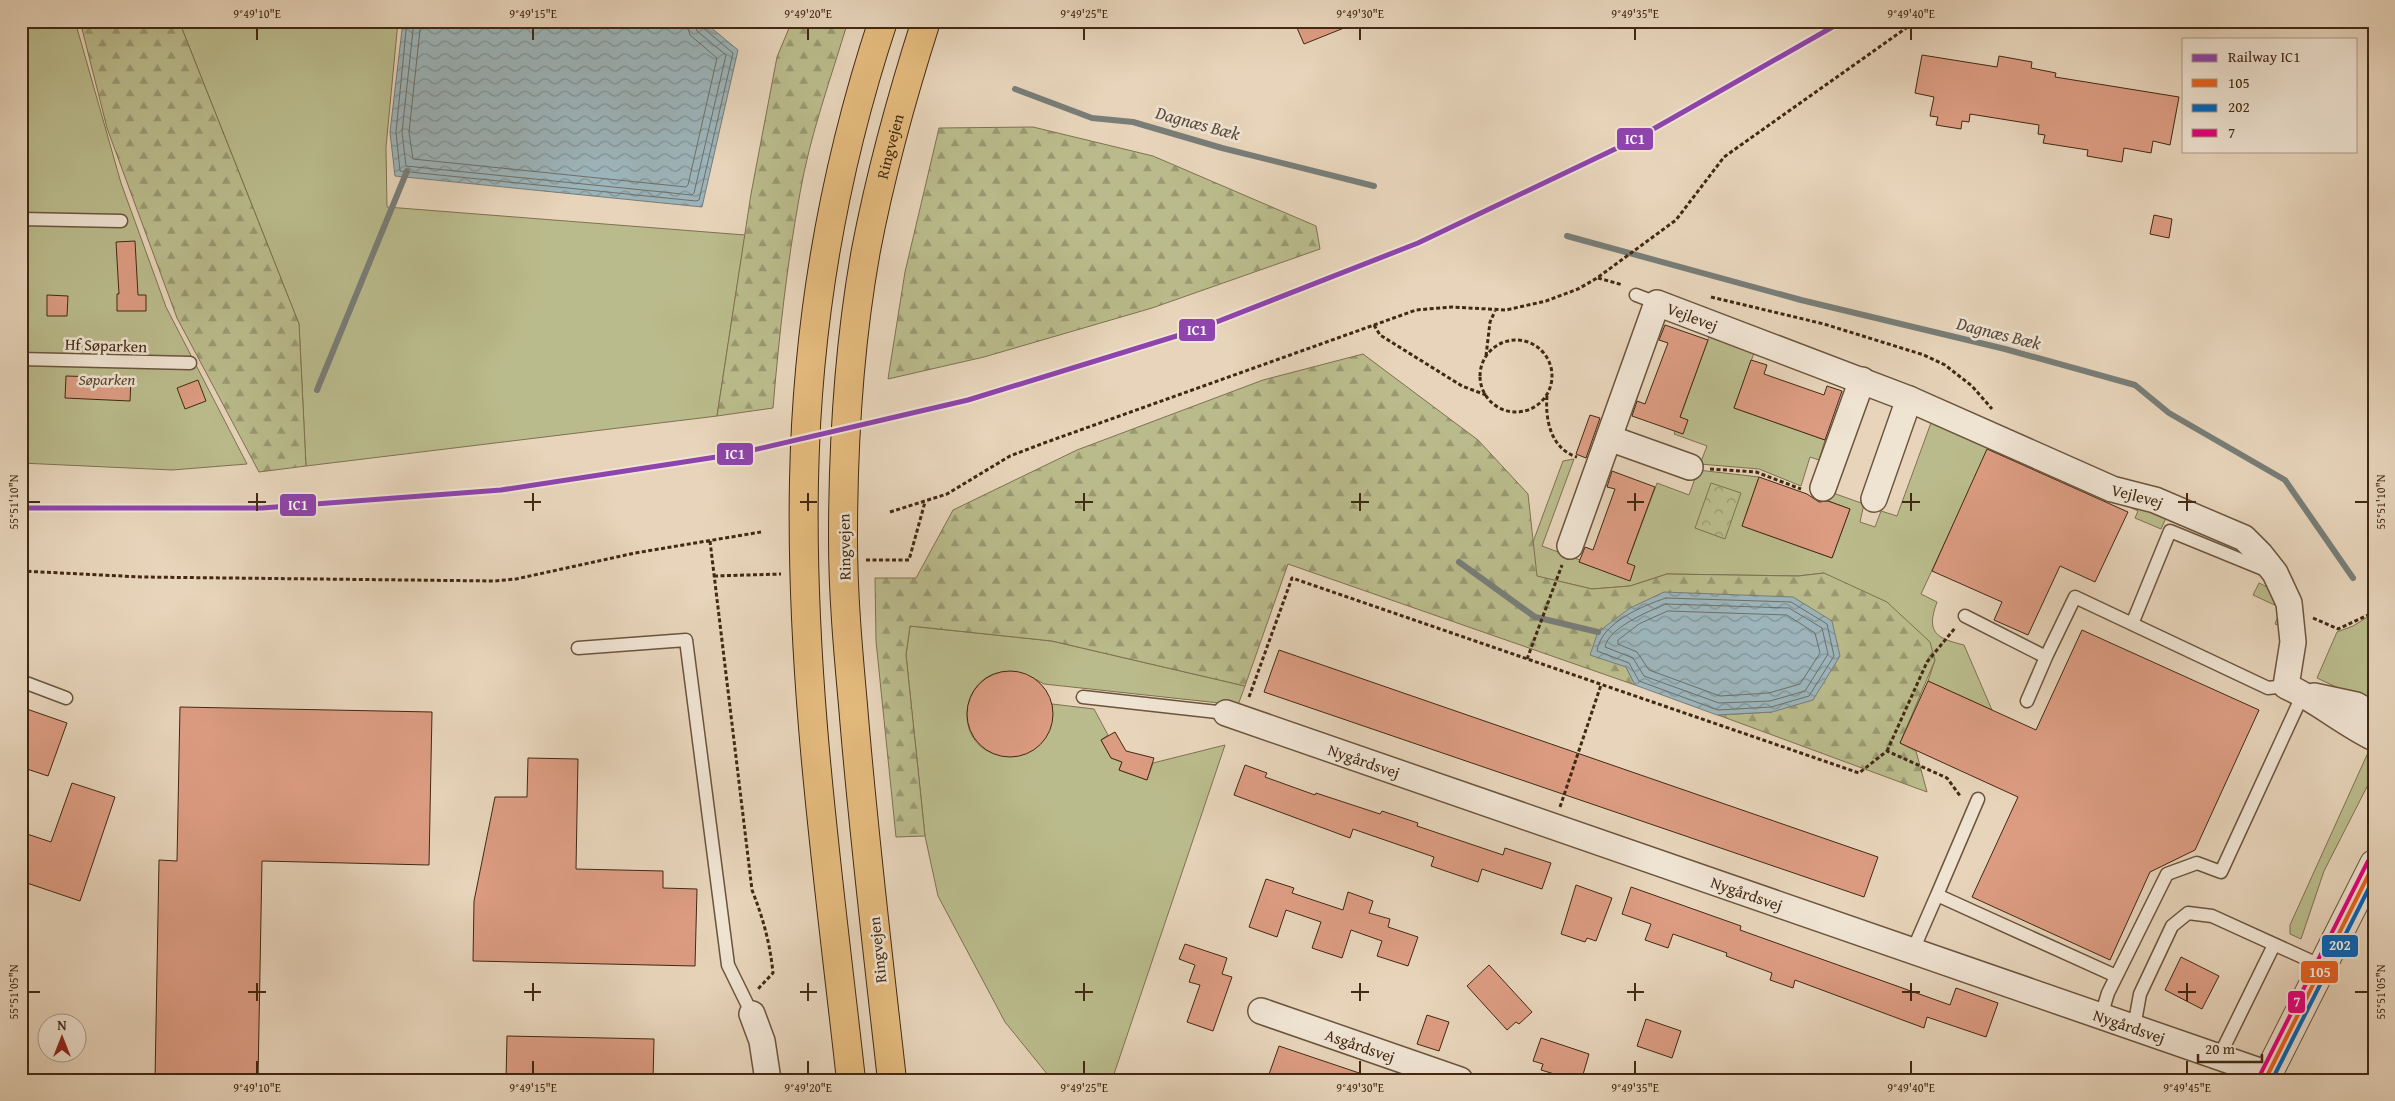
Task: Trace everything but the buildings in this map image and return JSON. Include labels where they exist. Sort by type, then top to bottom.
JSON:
[{"type":"main road","points":[[851,1080],[815,748],[805,596],[804,479],[810,379],[824,260],[843,166],[883,21]]},
{"type":"main road","name":"Ringvejen","points":[[892,1080],[868,861],[848,649],[843,541],[844,470],[850,370],[866,251],[886,159],[926,21]]},
{"type":"street","name":"Vejlevej","points":[[1570,546],[1609,438],[1647,299],[1910,399],[2112,489],[2155,500],[2244,538],[2275,573],[2289,603],[2295,690]]},
{"type":"street","points":[[1823,488],[1862,380]]},
{"type":"street","points":[[1874,499],[1910,399]]},
{"type":"street","points":[[1609,438],[1690,467]]},
{"type":"street","points":[[2295,690],[2356,705],[2374,715]]},
{"type":"street","points":[[2295,690],[2349,726],[2374,738]]},
{"type":"street","name":"Nygårdsvej","points":[[1233,716],[2218,1056],[2266,1077]]},
{"type":"street","points":[[2266,1077],[2374,864]]},
{"type":"street","points":[[749,1008],[762,1041],[768,1080]]},
{"type":"street","name":"Asgårdsvej","points":[[1261,1011],[1460,1080]]},
{"type":"lane","points":[[21,219],[122,221]]},
{"type":"lane","name":"Hf Søparken","points":[[21,359],[190,363]]},
{"type":"lane","points":[[2132,624],[2170,531],[2275,573]]},
{"type":"lane","points":[[2027,702],[2075,597],[2268,688],[2295,690],[2221,872],[2197,863],[2166,874],[2116,976],[2101,1016]]},
{"type":"lane","points":[[1965,616],[2046,657]]},
{"type":"lane","points":[[578,648],[686,640],[728,965],[749,1008]]},
{"type":"lane","points":[[21,681],[66,698]]},
{"type":"lane","points":[[1084,696],[1233,716]]},
{"type":"lane","points":[[1913,950],[1978,799]]},
{"type":"lane","points":[[1937,894],[2116,976]]},
{"type":"lane","points":[[2134,1027],[2140,994],[2172,926],[2188,913],[2212,916],[2322,966]]},
{"type":"lane","points":[[2218,1056],[2274,945]]},
{"type":"path","points":[[890,512],[948,494],[1010,456],[1416,310],[1452,307],[1495,311],[1546,301],[1578,289],[1597,278],[1676,220],[1724,157],[1916,21]]},
{"type":"path","points":[[1597,278],[1631,288],[1647,299]]},
{"type":"path","points":[[1703,295],[1824,324],[1924,355],[1945,365],[1972,386],[2008,427],[2010,444]]},
{"type":"path","points":[[1486,396],[1480,376],[1486,357],[1490,322],[1495,311]]},
{"type":"path","points":[[1374,325],[1380,335],[1462,386],[1486,396],[1497,406],[1512,411],[1532,408],[1547,395]]},
{"type":"path","points":[[1486,357],[1492,349],[1510,340],[1530,342],[1539,348],[1546,355],[1552,375],[1547,395],[1547,422],[1556,441],[1573,456],[1599,465]]},
{"type":"path","points":[[1690,467],[1756,472],[1820,495],[1823,488]]},
{"type":"path","points":[[866,560],[909,560],[925,501]]},
{"type":"path","points":[[21,571],[141,577],[496,581],[516,579],[635,553],[761,532]]},
{"type":"path","points":[[710,541],[752,890],[771,946],[773,973],[749,1008]]},
{"type":"path","points":[[1527,659],[1570,546]]},
{"type":"path","points":[[714,576],[782,574]]},
{"type":"path","points":[[1233,716],[1292,578],[1859,774],[1887,750],[1927,662],[1965,616]]},
{"type":"path","points":[[2290,613],[2301,613],[2338,629],[2368,615],[2374,609]]},
{"type":"path","points":[[1553,826],[1601,684]]},
{"type":"path","points":[[1887,750],[1947,778],[1972,813]]},
{"type":"green space","name":"Søparken","points":[[21,21],[75,21],[121,183],[166,307],[247,464],[172,470],[21,463]]},
{"type":"green space","points":[[80,21],[179,21],[299,324],[306,466],[259,472],[177,318],[107,128]]},
{"type":"green space","points":[[179,21],[398,21],[386,147],[387,207],[745,235],[717,416],[306,466],[299,324]]},
{"type":"green space","points":[[792,21],[848,21],[815,128],[804,171],[791,246],[773,408],[717,416],[751,194],[777,57]]},
{"type":"green space","points":[[1033,127],[1153,156],[1316,226],[1320,249],[1152,308],[984,357],[888,379],[905,272],[939,128]]},
{"type":"green space","points":[[1709,337],[1754,353],[1734,408],[1825,440],[1819,460],[1810,457],[1801,486],[1759,469],[1700,464],[1707,446],[1674,434]]},
{"type":"green space","points":[[1363,354],[1478,440],[1528,494],[1537,576],[1592,589],[1630,586],[1667,574],[1798,576],[1824,573],[1887,602],[1930,642],[1935,660],[1900,743],[1916,751],[1927,792],[1718,715],[1772,712],[1626,667],[1635,685],[1288,564],[1245,686],[1052,641],[910,626],[906,655],[925,836],[896,837],[876,641],[875,578],[916,578],[953,510],[1077,450],[1263,380]]},
{"type":"green space","points":[[1932,420],[1991,443],[1921,594],[1937,602],[1932,620],[1936,632],[1946,640],[1964,645],[1992,710],[1928,681],[1935,660],[1824,573],[1798,576],[1667,574],[1630,586],[1592,589],[1536,576],[1533,542],[1563,461],[1574,459],[1542,546],[1580,560],[1579,562],[1622,577],[1657,483],[1689,495],[1698,470],[1759,477],[1742,526],[1832,558],[1850,509],[1823,499],[1833,493],[1864,504],[1860,522],[1875,527],[1881,511],[1897,516]]},
{"type":"green space","points":[[1711,483],[1741,493],[1725,539],[1695,528]]},
{"type":"green space","points":[[2117,501],[2150,508],[2237,545],[2247,554],[2166,518],[2161,529],[2135,518],[2138,511]]},
{"type":"green space","points":[[2259,583],[2272,591],[2279,600],[2281,606],[2282,612],[2283,627],[2275,624],[2281,608],[2253,595]]},
{"type":"green space","points":[[2374,613],[2374,705],[2317,678],[2337,632],[2353,626]]},
{"type":"green space","points":[[910,626],[1052,641],[1245,686],[1238,705],[1044,684],[1018,673],[996,673],[980,682],[970,697],[967,715],[970,732],[981,747],[999,755],[1020,755],[1038,746],[1046,736],[1051,724],[1052,704],[1094,709],[1108,735],[1101,740],[1111,758],[1122,762],[1119,770],[1147,780],[1153,763],[1225,745],[1112,1080],[1052,1080],[1005,1022],[938,896],[925,836],[906,655]]},
{"type":"green space","points":[[2371,746],[2374,747],[2374,773],[2324,871],[2301,939],[2290,934],[2290,925]]},
{"type":"water","points":[[403,21],[703,21],[738,50],[702,207],[395,176],[390,132]]},
{"type":"water","points":[[1664,592],[1793,597],[1832,621],[1840,656],[1813,700],[1772,712],[1717,715],[1635,685],[1626,667],[1590,655],[1598,632],[1630,608]]},
{"type":"waterway","name":"Dagnæs Bæk","points":[[1015,89],[1092,118],[1133,122],[1222,148],[1374,186]]},
{"type":"waterway","points":[[317,390],[407,171]]},
{"type":"waterway","name":"Dagnæs Bæk","points":[[1567,236],[1801,300],[2005,349],[2135,385],[2169,413],[2285,480],[2353,578]]},
{"type":"waterway","points":[[1459,562],[1535,617],[1598,632]]},
{"type":"rail line","name":"IC1","points":[[21,508],[262,508],[501,490],[736,454],[968,400],[1196,330],[1418,243],[1634,140],[1843,21]]},
{"type":"transit line","name":"7","points":[[2259,1077],[2368,861]]},
{"type":"transit line","name":"105","points":[[2265,1080],[2374,864]]},
{"type":"transit line","name":"202","points":[[2272,1080],[2374,878]]}]
